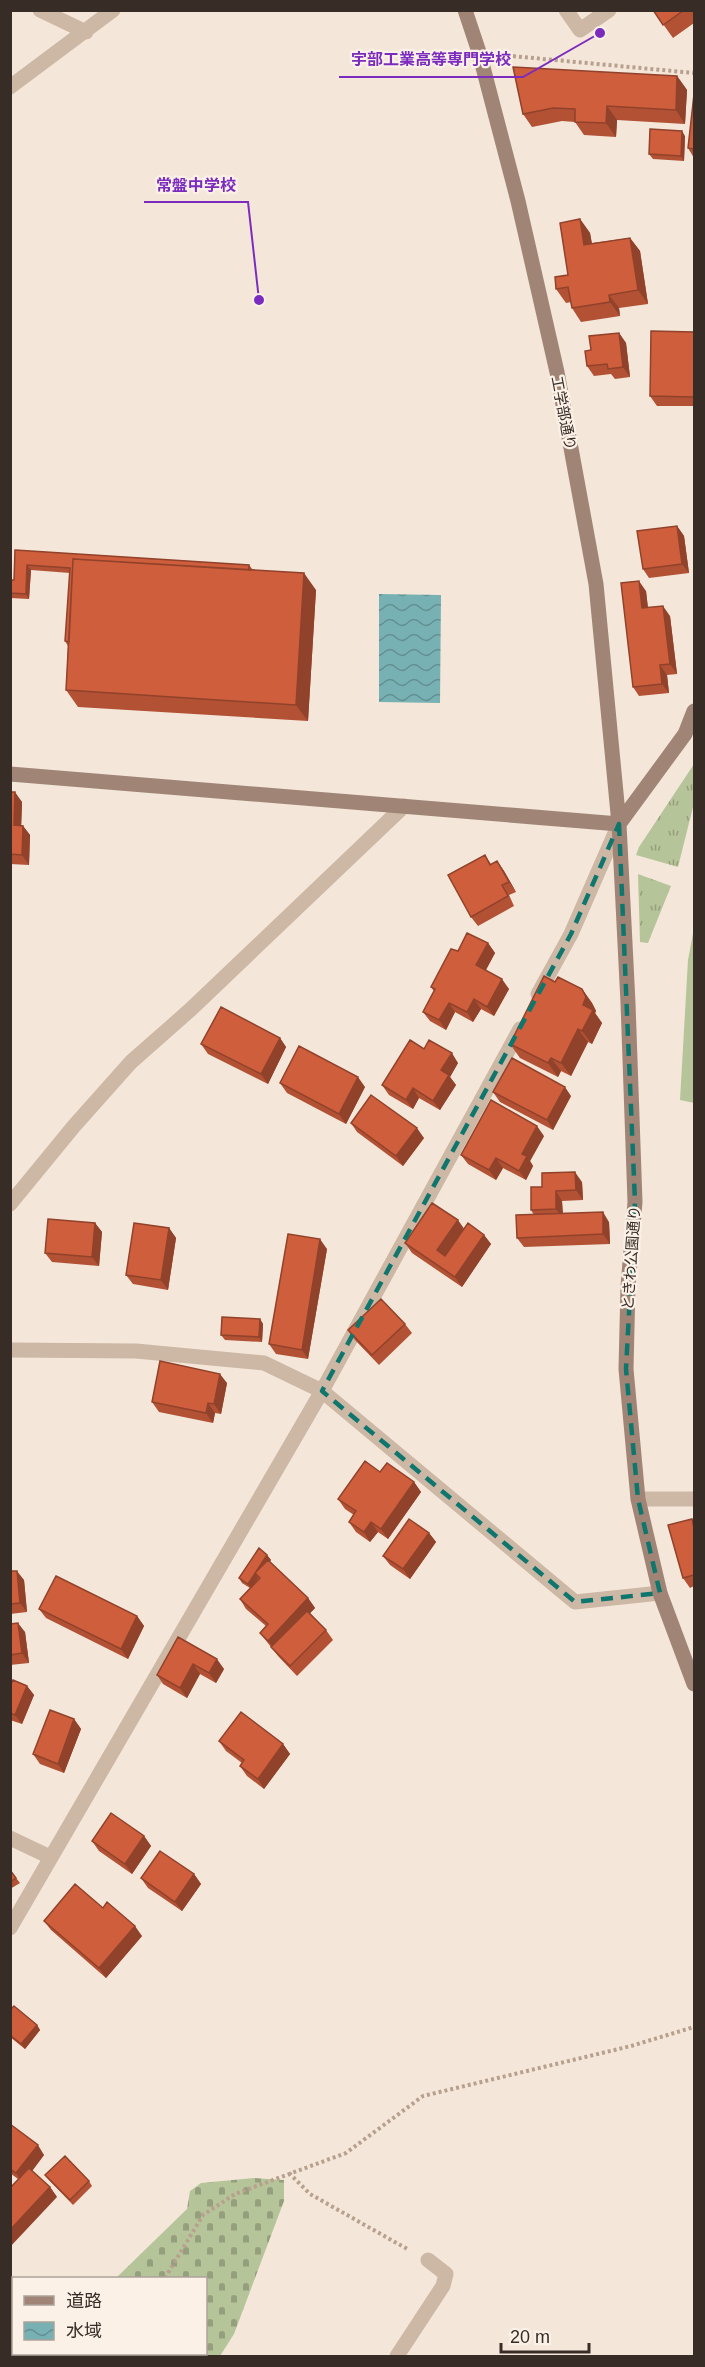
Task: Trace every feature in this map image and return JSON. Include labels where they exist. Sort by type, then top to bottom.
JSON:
[{"type":"street","points":[[40,10],[86,32]]},
{"type":"street","points":[[10,87],[86,32],[112,10]]},
{"type":"street","name":"工学部通り","points":[[465,10],[479,52],[518,201],[556,372],[594,572],[619,824]]},
{"type":"street","points":[[566,10],[580,30],[609,10]]},
{"type":"street","points":[[10,1928],[322,1391],[571,934],[619,824],[685,734],[694,711]]},
{"type":"street","points":[[10,774],[619,824]]},
{"type":"street","points":[[10,1204],[74,1126],[131,1062],[190,1010],[404,806]]},
{"type":"street","name":"ときわ公園通り","points":[[619,824],[635,1202],[627,1286],[626,1369],[638,1499],[660,1593],[694,1684]]},
{"type":"street","points":[[10,1350],[136,1351],[264,1363],[322,1391],[575,1602],[660,1593]]},
{"type":"street","points":[[638,1499],[694,1499]]},
{"type":"street","points":[[10,1838],[50,1857]]},
{"type":"street","points":[[397,2356],[443,2286],[446,2274],[428,2260]]},
{"type":"path","points":[[479,52],[694,73]]},
{"type":"path","points":[[166,2277],[203,2215],[235,2194],[346,2152],[423,2096],[631,2046],[694,2027]]},
{"type":"path","points":[[289,2173],[310,2194],[428,2260]]},
{"type":"highlighted area","points":[[619,824],[635,1202],[626,1369],[638,1499],[660,1593],[575,1602],[322,1391],[571,934]]},
{"type":"green space","points":[[694,764],[694,803],[678,867],[636,855],[639,847]]},
{"type":"green space","points":[[638,874],[671,886],[648,943],[640,942]]},
{"type":"green space","points":[[694,928],[694,1103],[680,1100],[688,960]]},
{"type":"green space","points":[[254,2178],[284,2180],[284,2201],[234,2334],[220,2356],[113,2356],[207,2355],[207,2277],[117,2277],[187,2209],[190,2191],[201,2183]]},
{"type":"water","points":[[379,594],[441,595],[440,703],[379,702]]},
{"type":"building","points":[[653,10],[684,10],[663,25]]},
{"type":"building","points":[[513,67],[677,76],[676,110],[607,106],[606,123],[575,122],[575,109],[553,108],[523,114]]},
{"type":"building","points":[[694,94],[694,149],[688,148]]},
{"type":"building","points":[[650,129],[682,131],[681,156],[649,154]]},
{"type":"building","points":[[580,219],[584,245],[630,238],[638,290],[609,295],[610,302],[572,308],[568,287],[556,289],[555,277],[568,275],[560,223]]},
{"type":"building","points":[[651,331],[694,332],[694,397],[650,396]]},
{"type":"building","points":[[619,333],[623,367],[608,369],[607,364],[587,366],[585,351],[591,350],[589,336]]},
{"type":"building","points":[[677,526],[682,564],[643,569],[637,531]]},
{"type":"building","points":[[15,550],[249,565],[249,570],[73,559],[69,642],[65,641],[70,568],[27,565],[26,594],[10,593],[10,580],[14,580]]},
{"type":"building","points":[[73,559],[304,573],[296,705],[66,690]]},
{"type":"building","points":[[639,581],[642,608],[663,606],[670,664],[660,665],[662,684],[633,687],[621,583]]},
{"type":"building","points":[[10,792],[15,792],[14,825],[23,826],[22,855],[10,854]]},
{"type":"building","points":[[485,855],[490,865],[497,861],[509,882],[502,885],[508,896],[471,917],[448,875]]},
{"type":"building","points":[[467,933],[488,943],[476,965],[502,979],[487,1007],[474,999],[467,1012],[449,1003],[439,1020],[423,1012],[435,989],[431,987],[451,949],[458,951]]},
{"type":"building","points":[[544,976],[555,982],[558,977],[582,989],[586,997],[583,1005],[593,1010],[582,1031],[578,1029],[561,1063],[551,1058],[548,1063],[510,1044]]},
{"type":"building","points":[[221,1007],[280,1038],[261,1074],[201,1044]]},
{"type":"building","points":[[410,1040],[424,1049],[429,1040],[452,1053],[441,1070],[449,1075],[433,1101],[413,1088],[406,1100],[382,1085]]},
{"type":"building","points":[[299,1046],[358,1077],[339,1114],[280,1083]]},
{"type":"building","points":[[512,1058],[565,1087],[547,1120],[493,1092]]},
{"type":"building","points":[[371,1095],[417,1128],[396,1156],[351,1123]]},
{"type":"building","points":[[491,1100],[537,1126],[522,1154],[527,1156],[519,1171],[496,1158],[489,1170],[461,1155]]},
{"type":"building","points":[[575,1172],[576,1190],[556,1191],[556,1209],[531,1210],[531,1187],[542,1187],[542,1173]]},
{"type":"building","points":[[432,1203],[458,1220],[437,1250],[445,1256],[468,1223],[484,1235],[455,1277],[405,1243]]},
{"type":"building","points":[[603,1212],[603,1234],[517,1238],[516,1215]]},
{"type":"building","points":[[48,1219],[95,1223],[92,1257],[45,1253]]},
{"type":"building","points":[[134,1223],[169,1228],[161,1280],[126,1275]]},
{"type":"building","points":[[288,1234],[320,1239],[302,1350],[269,1344]]},
{"type":"building","points":[[381,1299],[405,1324],[372,1355],[348,1330]]},
{"type":"building","points":[[222,1317],[260,1319],[259,1337],[221,1335]]},
{"type":"building","points":[[160,1361],[220,1374],[214,1404],[208,1403],[206,1413],[152,1402]]},
{"type":"building","points":[[365,1461],[380,1472],[387,1463],[414,1482],[381,1529],[371,1522],[364,1532],[349,1522],[356,1511],[338,1499]]},
{"type":"building","points":[[409,1519],[429,1533],[403,1569],[383,1556]]},
{"type":"building","points":[[692,1519],[694,1575],[683,1578],[668,1525]]},
{"type":"building","points":[[259,1548],[267,1555],[248,1584],[239,1578]]},
{"type":"building","points":[[268,1560],[308,1598],[268,1641],[260,1633],[268,1624],[240,1599],[260,1578],[255,1573]]},
{"type":"building","points":[[10,1571],[17,1571],[20,1603],[10,1604]]},
{"type":"building","points":[[56,1576],[137,1616],[121,1649],[39,1609]]},
{"type":"building","points":[[307,1611],[326,1630],[290,1666],[271,1647]]},
{"type":"building","points":[[18,1623],[22,1653],[10,1655],[10,1624]]},
{"type":"building","points":[[178,1637],[217,1659],[209,1673],[193,1664],[180,1688],[157,1675]]},
{"type":"building","points":[[13,1680],[27,1686],[15,1715],[10,1713],[10,1686]]},
{"type":"building","points":[[50,1710],[74,1719],[58,1764],[33,1754]]},
{"type":"building","points":[[241,1712],[283,1744],[258,1779],[240,1766],[244,1760],[219,1741]]},
{"type":"building","points":[[111,1813],[144,1836],[125,1864],[92,1841]]},
{"type":"building","points":[[160,1851],[194,1874],[175,1902],[141,1878]]},
{"type":"building","points":[[10,1870],[16,1878],[10,1882]]},
{"type":"building","points":[[75,1884],[103,1908],[107,1902],[135,1926],[99,1968],[44,1921]]},
{"type":"building","points":[[14,2006],[37,2025],[21,2044],[10,2035],[10,2010]]},
{"type":"building","points":[[10,2124],[38,2145],[16,2173],[10,2169]]},
{"type":"building","points":[[65,2156],[89,2181],[70,2200],[45,2175]]},
{"type":"building","points":[[29,2168],[50,2187],[10,2230],[10,2188]]},
{"type":"place","name":"宇部工業高等専門学校","points":[[600,33]]},
{"type":"place","name":"常盤中学校","points":[[259,300]]}]
